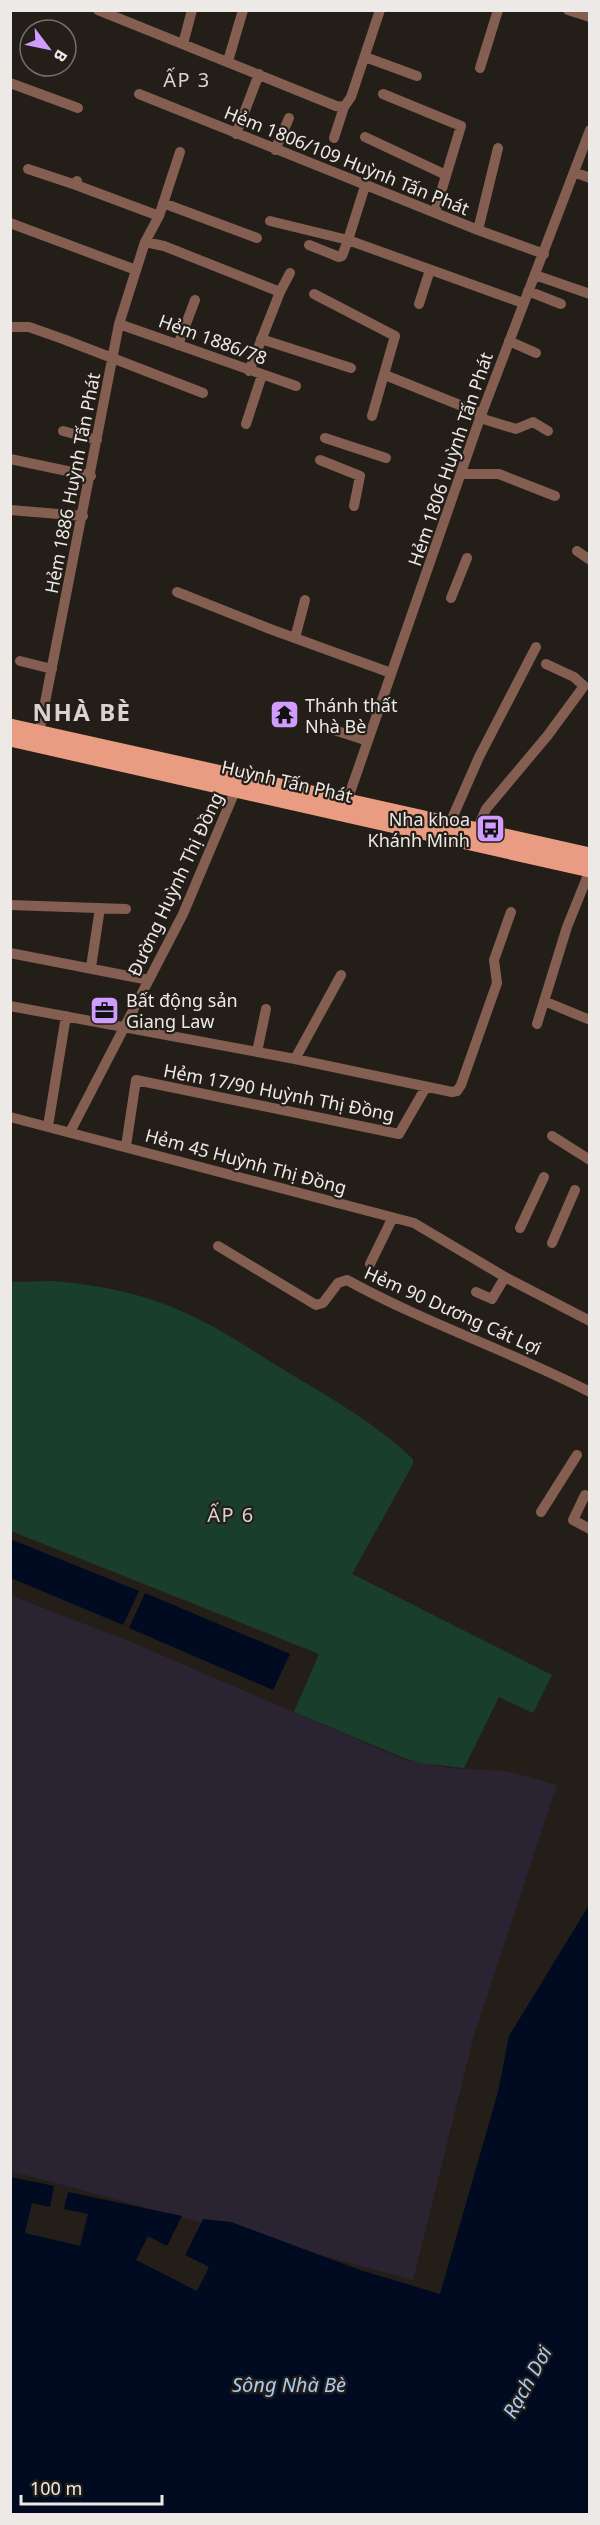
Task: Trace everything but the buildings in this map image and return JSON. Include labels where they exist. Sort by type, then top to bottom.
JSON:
[{"type":"main road","name":"Huỳnh Tấn Phát","points":[[10,726],[590,870]]},
{"type":"main road","name":"Huỳnh Tấn Phát","points":[[10,739],[238,783],[347,801],[590,855]]},
{"type":"street","points":[[98,10],[340,107]]},
{"type":"street","points":[[183,44],[192,10]]},
{"type":"street","points":[[228,61],[243,10]]},
{"type":"street","points":[[334,138],[340,107],[351,97],[381,10]]},
{"type":"street","points":[[480,68],[498,10]]},
{"type":"street","points":[[568,10],[590,17]]},
{"type":"street","points":[[365,57],[417,76]]},
{"type":"street","points":[[236,134],[259,74]]},
{"type":"street","points":[[10,83],[78,108]]},
{"type":"street","name":"Hẻm 1806/109 Huỳnh Tấn Phát","points":[[139,94],[365,186],[544,254]]},
{"type":"street","points":[[382,94],[461,126],[435,212]]},
{"type":"street","points":[[275,150],[289,118]]},
{"type":"street","name":"Hẻm 1806 Huỳnh Tấn Phát","points":[[347,801],[481,416],[590,130]]},
{"type":"street","points":[[365,137],[446,175]]},
{"type":"street","points":[[478,230],[498,148]]},
{"type":"street","name":"Hẻm 1886 Huỳnh Tấn Phát","points":[[39,733],[119,324],[145,242],[159,216],[180,152]]},
{"type":"street","points":[[28,169],[77,183],[159,216]]},
{"type":"street","points":[[574,172],[590,178]]},
{"type":"street","points":[[309,245],[339,257],[343,254],[365,186]]},
{"type":"street","points":[[163,203],[256,238]]},
{"type":"street","points":[[270,221],[348,240],[523,303]]},
{"type":"street","points":[[10,223],[136,270]]},
{"type":"street","points":[[145,242],[164,246],[280,292]]},
{"type":"street","points":[[419,304],[430,270]]},
{"type":"street","points":[[249,371],[280,292],[290,273]]},
{"type":"street","points":[[535,275],[590,294]]},
{"type":"street","points":[[528,291],[561,304]]},
{"type":"street","points":[[314,294],[394,334],[395,339],[372,416]]},
{"type":"street","points":[[178,345],[195,300]]},
{"type":"street","name":"Hẻm 1886/78","points":[[119,324],[296,386]]},
{"type":"street","points":[[10,327],[29,327],[203,393]]},
{"type":"street","points":[[261,339],[351,368]]},
{"type":"street","points":[[509,341],[536,353]]},
{"type":"street","points":[[246,424],[262,375]]},
{"type":"street","points":[[385,375],[516,429],[533,422],[548,431]]},
{"type":"street","points":[[63,431],[98,440]]},
{"type":"street","points":[[325,438],[386,458]]},
{"type":"street","points":[[10,459],[91,476]]},
{"type":"street","points":[[320,460],[360,476],[354,506]]},
{"type":"street","points":[[461,474],[499,474],[555,496]]},
{"type":"street","points":[[10,510],[83,516]]},
{"type":"street","points":[[577,552],[590,560]]},
{"type":"street","points":[[451,598],[467,558]]},
{"type":"street","points":[[177,592],[391,673]]},
{"type":"street","points":[[295,638],[305,600]]},
{"type":"street","points":[[450,823],[479,757],[536,647]]},
{"type":"street","points":[[20,661],[52,669]]},
{"type":"street","points":[[477,830],[486,809],[548,735],[584,686],[574,677],[546,664]]},
{"type":"street","points":[[328,728],[368,741]]},
{"type":"street","name":"Đường Huỳnh Thị Đồng","points":[[70,1132],[191,896],[238,783]]},
{"type":"street","points":[[537,1024],[567,927],[590,870]]},
{"type":"street","points":[[10,905],[126,909]]},
{"type":"street","points":[[91,967],[100,908]]},
{"type":"street","points":[[10,1006],[295,1059],[426,1087],[457,1091],[497,983],[494,960],[511,912]]},
{"type":"street","points":[[10,953],[149,980]]},
{"type":"street","points":[[295,1059],[341,975]]},
{"type":"street","points":[[544,1001],[590,1020]]},
{"type":"street","points":[[257,1052],[266,1009]]},
{"type":"street","points":[[48,1126],[66,1016]]},
{"type":"street","name":"Hẻm 17/90 Huỳnh Thị Đồng","points":[[126,1146],[136,1080],[399,1134],[426,1087]]},
{"type":"street","name":"Hẻm 45 Huỳnh Thị Đồng","points":[[10,1117],[414,1223],[505,1277]]},
{"type":"street","points":[[552,1136],[590,1160]]},
{"type":"street","points":[[520,1228],[544,1177]]},
{"type":"street","points":[[552,1242],[575,1190]]},
{"type":"street","points":[[370,1264],[392,1219]]},
{"type":"street","name":"Hẻm 90 Dương Cát Lợi","points":[[218,1246],[315,1305],[323,1303],[338,1283],[347,1280],[382,1299],[495,1347],[590,1392]]},
{"type":"street","points":[[476,1292],[492,1299],[505,1277],[590,1321]]},
{"type":"street","points":[[540,1512],[578,1455]]},
{"type":"street","points":[[585,1496],[573,1520],[590,1528]]},
{"type":"shaded area","points":[[10,1595],[131,1642],[403,1759],[449,1768],[507,1771],[557,1785],[474,2035],[413,2280],[11,2171]]},
{"type":"green space","points":[[53,1281],[125,1292],[194,1317],[354,1413],[399,1446],[413,1459],[413,1464],[352,1574],[552,1675],[533,1713],[499,1697],[464,1768],[420,1763],[404,1758],[294,1712],[319,1654],[11,1531],[11,1282]]},
{"type":"water","points":[[10,1539],[139,1591],[123,1625],[11,1578]]},
{"type":"water","points":[[145,1593],[290,1654],[273,1690],[129,1628]]},
{"type":"water","name":"Sông Nhà Bè","points":[[589,1905],[589,2514],[11,2514],[11,2177],[54,2186],[50,2207],[32,2203],[25,2233],[80,2246],[88,2214],[64,2209],[68,2192],[182,2216],[167,2246],[148,2236],[136,2260],[197,2291],[209,2267],[185,2255],[203,2219],[231,2222],[360,2270],[440,2294],[498,2092],[509,2036]]},
{"type":"place","name":"Thánh thất Nhà Bè","points":[[284,715]]},
{"type":"place","name":"Nha khoa Khánh Minh","points":[[491,829]]},
{"type":"place","name":"Bất động sản Giang Law","points":[[105,1010]]},
{"type":"district","name":"ẤP 3","points":[[187,79]]},
{"type":"district","name":"NHÀ BÈ","points":[[82,711]]},
{"type":"district","name":"ẤP 6","points":[[231,1514]]},
{"type":"water label","name":"Rạch Dơi","points":[[527,2382]]}]
